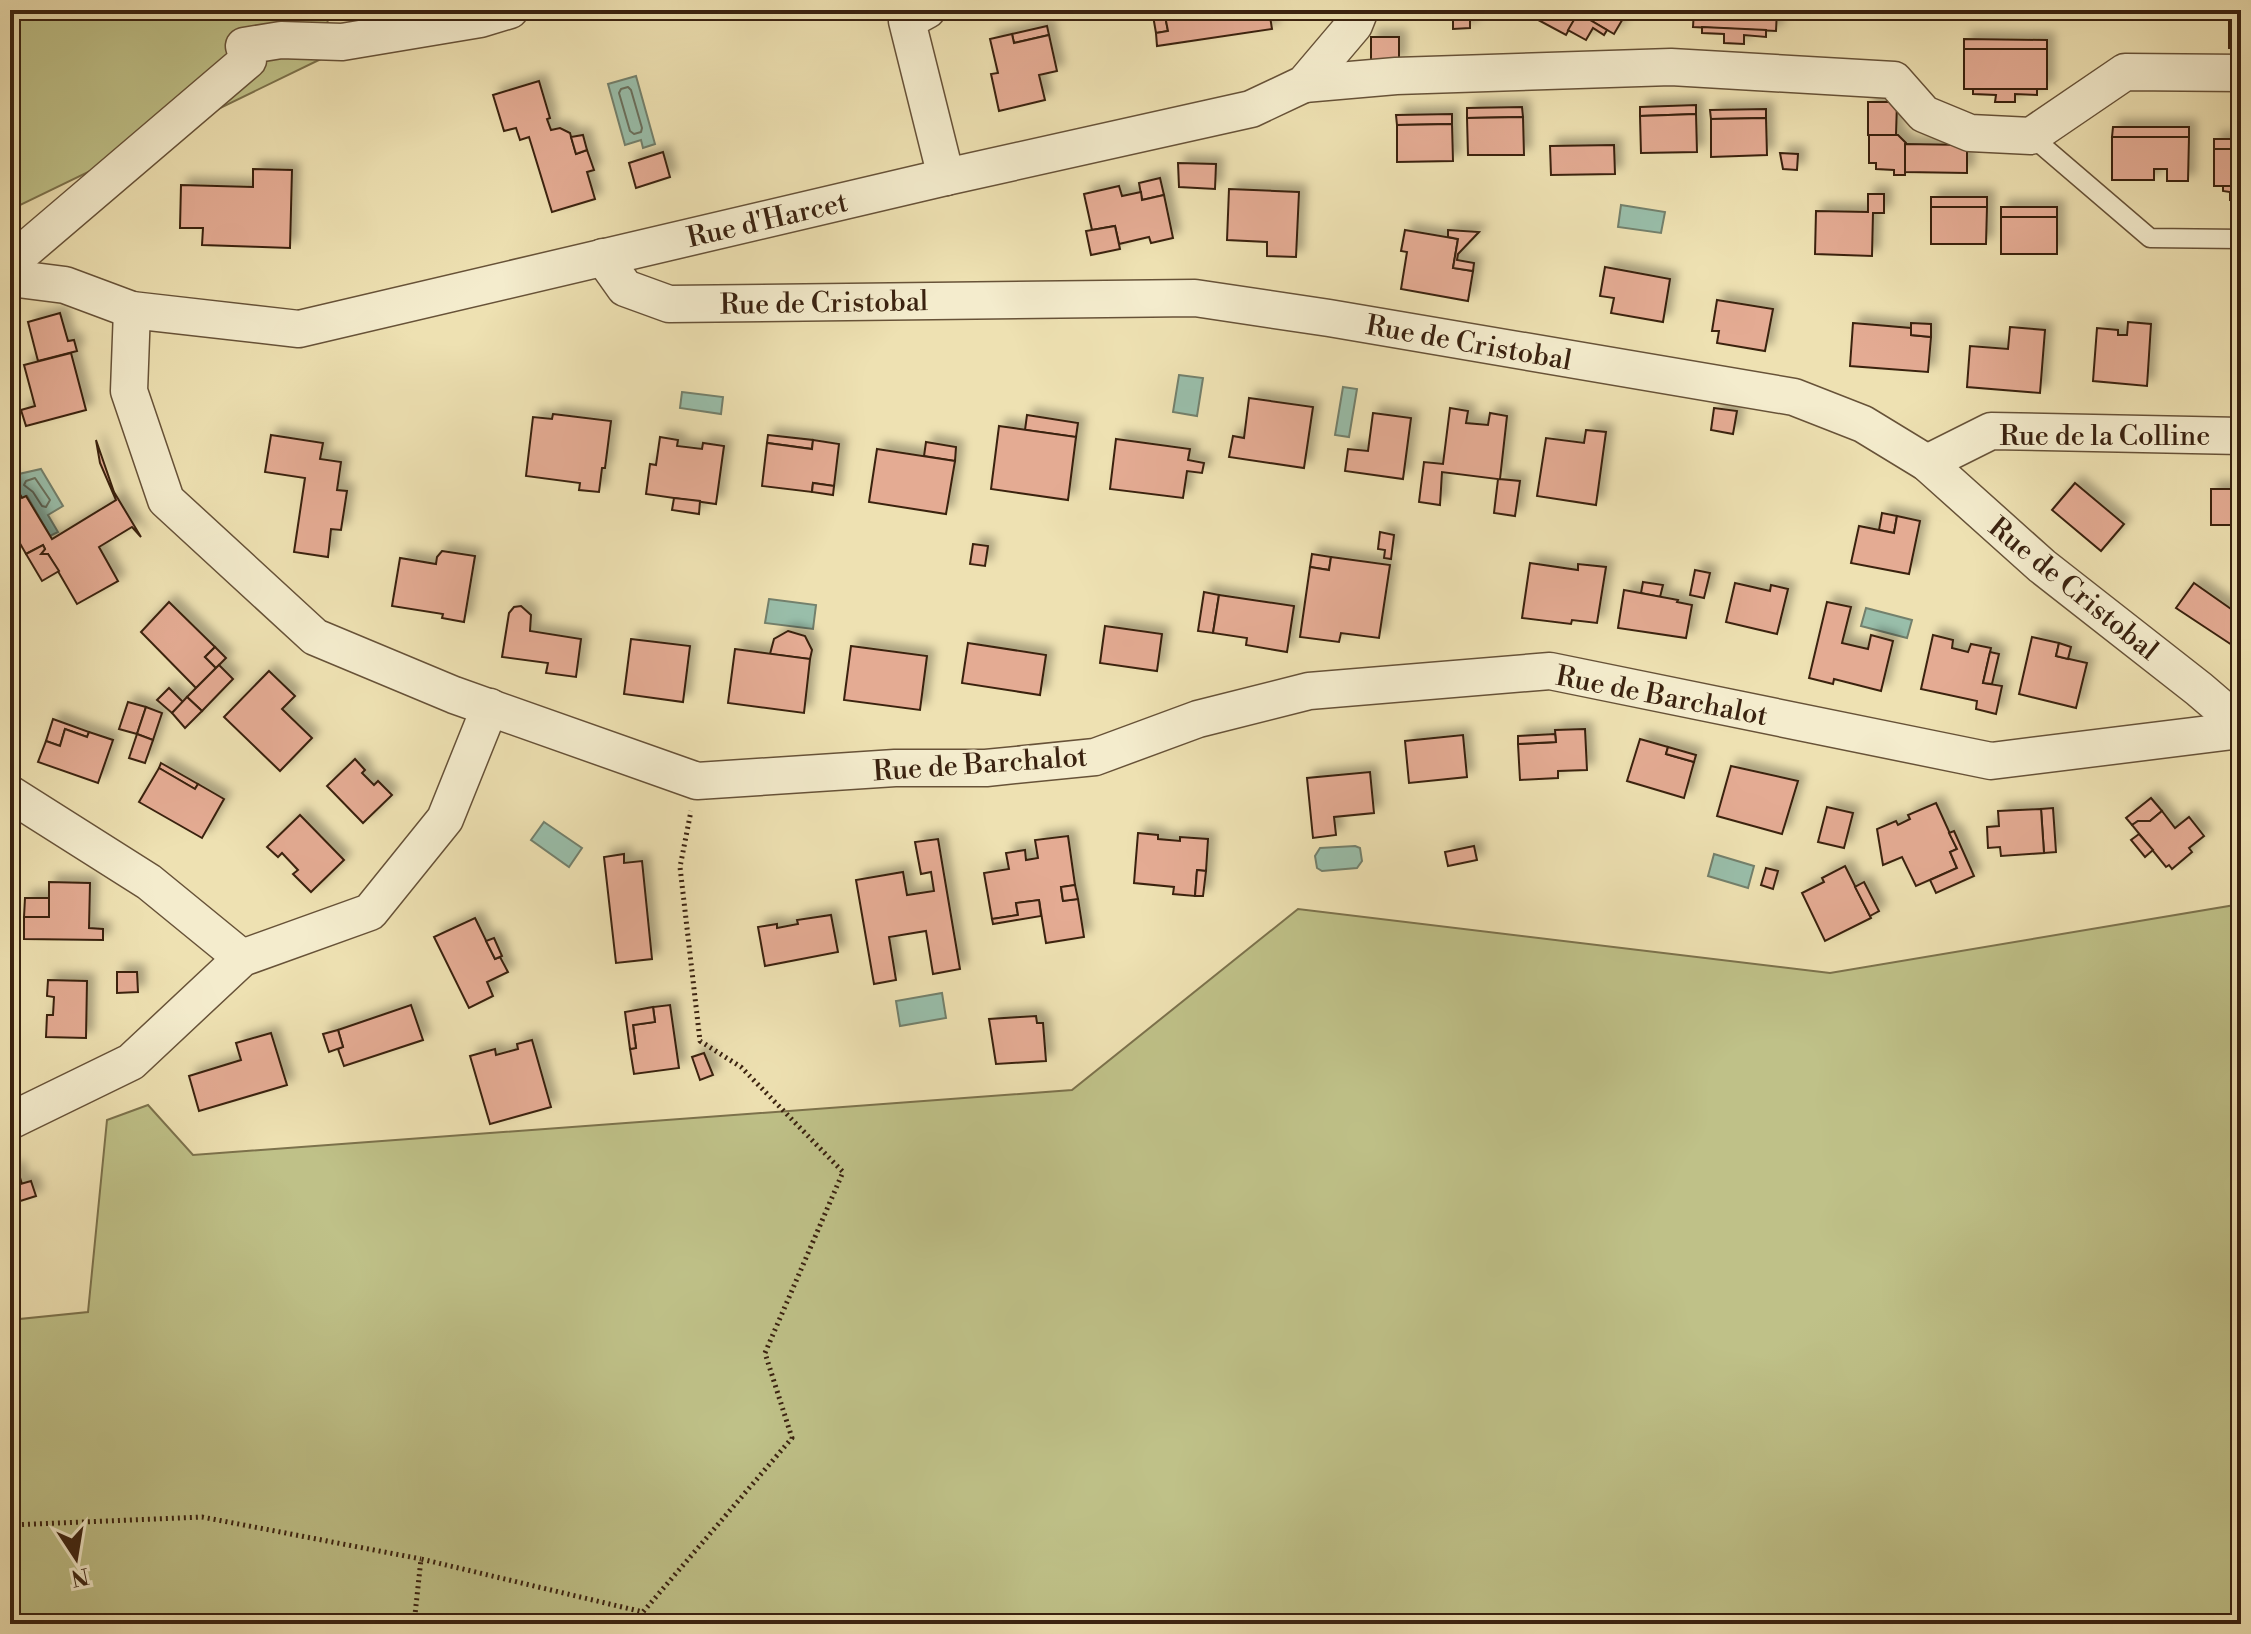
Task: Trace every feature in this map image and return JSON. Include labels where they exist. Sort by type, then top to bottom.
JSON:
[{"type":"street","points":[[10,263],[248,60],[244,46],[281,40],[342,42],[480,19],[510,10]]},
{"type":"street","points":[[927,10],[907,21],[946,177]]},
{"type":"street","name":"Rue d'Harcet","points":[[10,278],[65,285],[132,310],[299,329],[946,177],[1251,109],[1304,84],[1354,25],[1360,10]]},
{"type":"street","points":[[1304,84],[1396,76],[1671,67],[1894,80],[1924,114],[1970,133],[2031,136],[2125,72],[2241,73]]},
{"type":"street","name":"Rue de Cristobal","points":[[603,257],[625,288],[669,304],[1195,298],[1794,397],[1863,424],[1927,463],[2042,566],[2199,689],[2241,728]]},
{"type":"street","name":"Rue de Barchalot","points":[[132,310],[129,391],[166,500],[315,637],[490,707],[697,781],[895,768],[986,768],[1095,757],[1198,719],[1309,691],[1550,671],[1991,761],[2241,728]]},
{"type":"street","name":"Rue de la Colline","points":[[1927,463],[1991,431],[2241,436]]},
{"type":"street","points":[[10,1121],[131,1062],[242,958],[370,912],[445,819],[490,707]]},
{"type":"street","points":[[10,794],[149,882],[242,958]]},
{"type":"lane","points":[[2031,136],[2150,238],[2241,239]]},
{"type":"path","points":[[10,1525],[202,1517],[421,1559],[643,1612],[792,1438],[765,1353],[843,1172],[741,1067],[700,1041],[680,867],[697,781]]},
{"type":"path","points":[[414,1624],[421,1559]]},
{"type":"green space","points":[[10,10],[329,10],[323,58],[10,210]]},
{"type":"green space","points":[[2241,904],[2241,1624],[10,1624],[10,1320],[88,1312],[107,1120],[148,1105],[193,1155],[1072,1090],[1298,909],[1830,973]]},
{"type":"water","points":[[636,76],[655,144],[643,148],[641,140],[625,145],[608,84]]},
{"type":"water","points":[[1621,205],[1665,212],[1661,233],[1618,227]]},
{"type":"water","points":[[1179,375],[1203,378],[1197,416],[1173,412]]},
{"type":"water","points":[[1343,387],[1357,389],[1349,437],[1335,435]]},
{"type":"water","points":[[682,392],[723,397],[721,414],[680,408]]},
{"type":"water","points":[[41,469],[63,506],[48,515],[58,532],[50,536],[27,496],[22,498],[10,476]]},
{"type":"water","points":[[769,599],[816,605],[813,629],[765,623]]},
{"type":"water","points":[[1866,608],[1912,620],[1907,638],[1861,626]]},
{"type":"water","points":[[544,822],[582,848],[569,867],[531,840]]},
{"type":"water","points":[[1320,848],[1360,848],[1362,861],[1357,868],[1322,871],[1317,868],[1315,856]]},
{"type":"water","points":[[1714,854],[1754,866],[1748,888],[1708,876]]},
{"type":"water","points":[[942,993],[946,1018],[900,1026],[896,1001]]},
{"type":"building","points":[[1152,10],[1164,10],[1168,31],[1156,33]]},
{"type":"building","points":[[1201,10],[1269,10],[1272,29],[1157,46],[1156,33],[1168,31],[1165,16]]},
{"type":"building","points":[[1441,10],[1502,10],[1482,13],[1483,18],[1441,19]]},
{"type":"building","points":[[1532,10],[1628,10],[1614,34],[1578,13],[1566,35],[1529,15]]},
{"type":"building","points":[[1694,10],[1777,10],[1776,31],[1693,27]]},
{"type":"building","points":[[1849,10],[1890,10],[1890,17],[1848,16]]},
{"type":"building","points":[[2119,10],[2160,10],[2160,15],[2119,15]]},
{"type":"building","points":[[2229,10],[2239,10],[2239,33],[2229,33]]},
{"type":"building","points":[[2239,10],[2241,48],[2229,48],[2229,33],[2239,33]]},
{"type":"building","points":[[1578,13],[1607,30],[1604,35],[1593,28],[1586,40],[1568,30]]},
{"type":"building","points":[[1470,18],[1470,28],[1453,29],[1453,19]]},
{"type":"building","points":[[1047,26],[1049,35],[1014,43],[1012,34]]},
{"type":"building","points":[[1702,27],[1766,30],[1766,37],[1744,35],[1744,44],[1724,43],[1724,34],[1702,33]]},
{"type":"building","points":[[1012,34],[1014,43],[1049,35],[1057,71],[1039,75],[1045,100],[999,111],[991,74],[998,73],[990,39]]},
{"type":"building","points":[[1371,37],[1399,37],[1399,62],[1371,62]]},
{"type":"building","points":[[1964,39],[2047,40],[2047,49],[1964,49]]},
{"type":"building","points":[[1964,49],[2047,49],[2047,89],[1964,89]]},
{"type":"building","points":[[539,81],[551,130],[560,128],[570,133],[576,154],[587,150],[594,170],[587,172],[595,199],[552,212],[529,137],[520,140],[516,128],[504,131],[493,95]]},
{"type":"building","points":[[1973,89],[2037,89],[2037,95],[2015,94],[2015,102],[1995,102],[1996,95],[1973,94]]},
{"type":"building","points":[[1868,102],[1897,102],[1896,135],[1868,135]]},
{"type":"building","points":[[1696,105],[1696,114],[1640,116],[1640,107]]},
{"type":"building","points":[[1522,107],[1523,117],[1467,118],[1467,108]]},
{"type":"building","points":[[1766,109],[1766,118],[1711,119],[1710,110]]},
{"type":"building","points":[[1452,114],[1452,124],[1397,125],[1396,115]]},
{"type":"building","points":[[1696,114],[1697,152],[1641,153],[1640,116]]},
{"type":"building","points":[[1523,117],[1524,155],[1468,155],[1467,118]]},
{"type":"building","points":[[1766,118],[1767,155],[1711,157],[1711,119]]},
{"type":"building","points":[[1452,124],[1453,161],[1397,162],[1397,125]]},
{"type":"building","points":[[2113,127],[2189,127],[2189,137],[2112,137]]},
{"type":"building","points":[[583,135],[587,150],[576,154],[571,137]]},
{"type":"building","points":[[1869,135],[1898,135],[1906,143],[1905,175],[1894,175],[1894,170],[1876,169],[1876,163],[1869,163]]},
{"type":"building","points":[[2112,137],[2189,137],[2188,181],[2167,181],[2167,169],[2154,169],[2154,180],[2112,180]]},
{"type":"building","points":[[2214,139],[2241,139],[2241,149],[2214,149]]},
{"type":"building","points":[[1905,144],[1967,145],[1967,173],[1905,172]]},
{"type":"building","points":[[1614,145],[1615,174],[1551,175],[1550,146]]},
{"type":"building","points":[[2214,149],[2241,149],[2241,186],[2214,186]]},
{"type":"building","points":[[663,152],[670,177],[636,188],[629,163]]},
{"type":"building","points":[[1780,153],[1798,154],[1797,170],[1783,169]]},
{"type":"building","points":[[1178,163],[1216,164],[1215,189],[1179,187]]},
{"type":"building","points":[[253,169],[292,170],[290,248],[202,245],[203,228],[180,228],[181,185],[253,187]]},
{"type":"building","points":[[1160,178],[1164,195],[1142,200],[1139,183]]},
{"type":"building","points":[[1119,186],[1122,196],[1141,192],[1142,200],[1164,195],[1173,238],[1151,243],[1149,237],[1119,244],[1115,226],[1092,230],[1084,194]]},
{"type":"building","points":[[2223,186],[2241,186],[2241,200],[2230,200],[2230,192],[2223,191]]},
{"type":"building","points":[[1229,189],[1299,192],[1296,257],[1267,256],[1267,242],[1227,240]]},
{"type":"building","points":[[1868,194],[1884,194],[1884,213],[1873,213],[1872,256],[1815,254],[1816,211],[1868,212]]},
{"type":"building","points":[[1931,197],[1987,197],[1987,207],[1931,207]]},
{"type":"building","points":[[1931,207],[1987,207],[1986,244],[1931,244]]},
{"type":"building","points":[[2001,207],[2057,207],[2057,217],[2001,217]]},
{"type":"building","points":[[2001,217],[2057,217],[2057,254],[2001,254]]},
{"type":"building","points":[[1115,226],[1120,249],[1091,255],[1086,231]]},
{"type":"building","points":[[1405,230],[1458,239],[1453,268],[1473,271],[1468,301],[1401,289],[1407,252],[1401,251]]},
{"type":"building","points":[[1448,230],[1479,232],[1458,254],[1457,260],[1474,263],[1473,271],[1453,268],[1458,239],[1448,237]]},
{"type":"building","points":[[1605,267],[1670,279],[1663,322],[1611,313],[1614,298],[1600,296]]},
{"type":"building","points":[[1717,300],[1773,309],[1765,351],[1717,343],[1719,331],[1712,331]]},
{"type":"building","points":[[60,313],[68,341],[74,340],[77,351],[38,361],[28,322]]},
{"type":"building","points":[[2128,322],[2151,324],[2147,386],[2093,381],[2097,328],[2118,330],[2118,335],[2127,335]]},
{"type":"building","points":[[1853,323],[1911,328],[1911,335],[1931,337],[1928,372],[1850,366]]},
{"type":"building","points":[[1911,323],[1931,324],[1931,337],[1911,335]]},
{"type":"building","points":[[2010,327],[2045,330],[2040,393],[1967,387],[1970,346],[2008,349]]},
{"type":"building","points":[[71,353],[86,410],[26,426],[21,410],[35,406],[24,365]]},
{"type":"building","points":[[1249,398],[1313,407],[1304,468],[1229,457],[1233,436],[1244,438]]},
{"type":"building","points":[[1450,408],[1468,411],[1466,423],[1488,425],[1490,413],[1507,416],[1500,479],[1520,481],[1515,516],[1494,513],[1498,479],[1442,472],[1440,505],[1419,502],[1424,462],[1443,464]]},
{"type":"building","points":[[1714,408],[1737,411],[1733,434],[1711,430]]},
{"type":"building","points":[[1373,413],[1411,418],[1403,479],[1345,471],[1348,449],[1368,451]]},
{"type":"building","points":[[553,414],[611,421],[599,492],[579,490],[580,483],[526,476],[533,417],[552,419]]},
{"type":"building","points":[[1027,415],[1078,423],[1076,437],[1025,430]]},
{"type":"building","points":[[999,426],[1076,437],[1068,500],[991,489]]},
{"type":"building","points":[[1586,430],[1606,432],[1596,505],[1537,496],[1546,438],[1584,443]]},
{"type":"building","points":[[271,435],[323,443],[320,459],[341,462],[337,490],[347,491],[341,530],[331,529],[328,557],[294,552],[305,478],[265,472]]},
{"type":"building","points":[[768,435],[813,440],[812,449],[767,443]]},
{"type":"building","points":[[660,437],[678,440],[677,446],[702,449],[703,443],[724,446],[716,504],[646,494],[650,464],[656,465]]},
{"type":"building","points":[[1116,439],[1190,449],[1188,460],[1204,463],[1202,473],[1187,471],[1183,498],[1110,489]]},
{"type":"building","points":[[96,440],[114,492],[141,537],[132,527],[99,547],[118,581],[77,604],[48,554],[41,554],[45,549],[43,545],[26,554],[10,526],[10,481],[22,498],[26,496],[52,539],[116,500],[100,463]]},
{"type":"building","points":[[813,440],[839,444],[834,486],[813,483],[812,492],[762,486],[767,443],[812,449]]},
{"type":"building","points":[[926,442],[956,447],[955,461],[924,456]]},
{"type":"building","points":[[877,449],[955,461],[946,514],[869,502]]},
{"type":"building","points":[[813,483],[834,486],[833,495],[812,492]]},
{"type":"building","points":[[2075,483],[2124,524],[2101,551],[2052,510]]},
{"type":"building","points":[[2211,489],[2241,489],[2241,525],[2211,525]]},
{"type":"building","points":[[674,498],[700,501],[699,514],[672,510]]},
{"type":"building","points":[[1882,513],[1897,516],[1894,533],[1879,530]]},
{"type":"building","points":[[1897,516],[1920,521],[1909,574],[1851,563],[1859,526],[1894,533]]},
{"type":"building","points":[[1380,532],[1394,535],[1391,559],[1384,558],[1385,550],[1378,549]]},
{"type":"building","points":[[973,544],[988,546],[985,566],[970,564]]},
{"type":"building","points":[[43,545],[45,549],[41,554],[48,554],[59,571],[42,581],[26,554]]},
{"type":"building","points":[[442,551],[475,556],[464,622],[442,618],[443,614],[392,606],[400,558],[436,564]]},
{"type":"building","points":[[1312,554],[1331,557],[1329,570],[1310,567]]},
{"type":"building","points":[[1331,557],[1390,565],[1379,638],[1341,633],[1339,642],[1300,637],[1310,567],[1329,570]]},
{"type":"building","points":[[1530,563],[1578,570],[1578,564],[1606,567],[1597,623],[1572,620],[1571,624],[1522,618]]},
{"type":"building","points":[[1695,570],[1710,573],[1704,598],[1690,595]]},
{"type":"building","points":[[1643,582],[1663,585],[1660,597],[1641,593]]},
{"type":"building","points":[[1735,583],[1770,591],[1771,585],[1788,589],[1777,634],[1726,622]]},
{"type":"building","points":[[2194,583],[2241,616],[2241,651],[2176,608]]},
{"type":"building","points":[[1624,590],[1692,605],[1686,638],[1618,628]]},
{"type":"building","points":[[1204,592],[1219,595],[1213,633],[1198,631]]},
{"type":"building","points":[[1219,595],[1294,606],[1287,652],[1246,645],[1247,638],[1213,633]]},
{"type":"building","points":[[169,602],[215,647],[205,657],[216,668],[196,688],[141,632]]},
{"type":"building","points":[[1827,602],[1851,607],[1842,643],[1868,649],[1871,635],[1893,641],[1881,691],[1834,679],[1833,684],[1809,678]]},
{"type":"building","points":[[521,606],[531,615],[530,631],[581,639],[576,677],[546,673],[548,663],[502,657],[509,613],[514,607]]},
{"type":"building","points":[[1105,626],[1162,634],[1157,671],[1100,663]]},
{"type":"building","points":[[788,631],[805,636],[812,650],[810,659],[770,654],[774,639]]},
{"type":"building","points":[[1933,635],[1953,640],[1952,648],[1968,652],[1971,644],[1991,648],[1983,683],[2002,686],[1996,714],[1976,709],[1977,701],[1921,689]]},
{"type":"building","points":[[2032,637],[2059,643],[2056,656],[2087,663],[2076,708],[2019,694]]},
{"type":"building","points":[[631,639],[690,646],[683,702],[624,694]]},
{"type":"building","points":[[968,643],[1046,655],[1040,695],[962,683]]},
{"type":"building","points":[[2059,643],[2071,647],[2068,659],[2056,656]]},
{"type":"building","points":[[851,646],[927,656],[920,710],[844,700]]},
{"type":"building","points":[[215,647],[226,658],[216,668],[205,657]]},
{"type":"building","points":[[735,649],[810,659],[804,713],[728,703]]},
{"type":"building","points":[[1990,652],[1999,654],[1992,684],[1983,683]]},
{"type":"building","points":[[219,665],[233,679],[202,711],[187,697]]},
{"type":"building","points":[[269,671],[295,696],[282,709],[312,738],[280,771],[224,717]]},
{"type":"building","points":[[169,688],[183,702],[172,713],[157,700]]},
{"type":"building","points":[[187,697],[202,711],[185,728],[172,713]]},
{"type":"building","points":[[128,702],[146,707],[137,734],[119,729]]},
{"type":"building","points":[[146,707],[162,713],[153,740],[137,734]]},
{"type":"building","points":[[53,719],[89,732],[87,737],[65,729],[60,746],[46,741]]},
{"type":"building","points":[[65,729],[87,737],[89,732],[113,740],[98,783],[38,762],[46,741],[60,746]]},
{"type":"building","points":[[1585,729],[1587,770],[1558,771],[1558,778],[1520,780],[1518,744],[1556,742],[1555,730]]},
{"type":"building","points":[[137,734],[153,740],[145,763],[129,758]]},
{"type":"building","points":[[1555,734],[1556,742],[1518,744],[1518,736]]},
{"type":"building","points":[[1463,735],[1467,777],[1409,783],[1405,741]]},
{"type":"building","points":[[1640,739],[1668,747],[1666,754],[1694,762],[1684,798],[1627,781]]},
{"type":"building","points":[[1668,747],[1696,755],[1694,762],[1666,754]]},
{"type":"building","points":[[355,759],[365,770],[362,773],[374,785],[378,781],[392,795],[363,823],[327,786]]},
{"type":"building","points":[[161,763],[198,784],[195,789],[159,768]]},
{"type":"building","points":[[1731,766],[1798,781],[1782,834],[1717,816]]},
{"type":"building","points":[[159,768],[195,789],[198,784],[224,799],[202,838],[139,802]]},
{"type":"building","points":[[1370,772],[1374,813],[1334,817],[1336,835],[1313,838],[1307,778]]},
{"type":"building","points":[[2151,798],[2162,811],[2150,821],[2138,821],[2132,825],[2126,818]]},
{"type":"building","points":[[1936,803],[1957,849],[1950,852],[1957,868],[1916,886],[1902,857],[1883,865],[1877,829],[1896,821],[1898,825],[1910,819],[1908,815]]},
{"type":"building","points":[[1827,807],[1853,813],[1844,848],[1818,842]]},
{"type":"building","points":[[2053,808],[2056,852],[2044,853],[2041,809]]},
{"type":"building","points":[[2041,809],[2044,853],[2001,856],[2000,847],[1988,848],[1987,827],[1999,826],[1998,811]]},
{"type":"building","points":[[2162,811],[2175,828],[2189,817],[2204,836],[2189,848],[2192,852],[2172,869],[2169,865],[2166,867],[2132,825],[2138,821],[2150,821]]},
{"type":"building","points":[[300,815],[344,860],[311,892],[293,874],[298,870],[282,853],[278,857],[267,847]]},
{"type":"building","points":[[1954,831],[1974,876],[1936,893],[1930,880],[1957,868],[1950,852],[1957,849],[1949,833]]},
{"type":"building","points":[[1138,833],[1180,841],[1180,837],[1208,839],[1206,871],[1197,870],[1195,896],[1173,894],[1174,887],[1134,883]]},
{"type":"building","points":[[2139,834],[2153,850],[2145,857],[2131,840]]},
{"type":"building","points":[[1068,836],[1075,885],[1061,887],[1063,901],[1078,899],[1084,937],[1046,943],[1039,900],[1016,903],[1018,915],[992,919],[984,873],[1009,869],[1006,853],[1025,850],[1026,860],[1038,858],[1035,840]]},
{"type":"building","points":[[938,839],[960,969],[933,974],[926,931],[889,937],[896,980],[874,984],[856,880],[903,872],[907,895],[934,891],[931,872],[921,874],[915,842]]},
{"type":"building","points":[[1474,846],[1477,860],[1448,866],[1445,852]]},
{"type":"building","points":[[624,854],[624,863],[642,861],[652,959],[616,963],[604,857]]},
{"type":"building","points":[[1845,866],[1871,918],[1825,941],[1802,893]]},
{"type":"building","points":[[1766,868],[1778,871],[1773,889],[1761,885]]},
{"type":"building","points":[[1197,870],[1206,871],[1203,896],[1195,896]]},
{"type":"building","points":[[49,882],[90,883],[89,928],[103,929],[103,940],[24,939],[24,917],[49,917]]},
{"type":"building","points":[[1864,882],[1879,911],[1870,916],[1855,887]]},
{"type":"building","points":[[1075,885],[1078,899],[1063,901],[1061,887]]},
{"type":"building","points":[[25,898],[49,898],[49,917],[24,917]]},
{"type":"building","points":[[1039,900],[1041,916],[993,924],[992,919],[1018,915],[1016,903]]},
{"type":"building","points":[[831,915],[838,952],[765,966],[758,927],[777,924],[777,928],[798,924],[797,920]]},
{"type":"building","points":[[475,918],[495,959],[500,957],[508,972],[487,982],[493,996],[469,1008],[434,937]]},
{"type":"building","points":[[494,938],[502,956],[495,959],[486,941]]},
{"type":"building","points":[[117,972],[137,972],[138,992],[117,993]]},
{"type":"building","points":[[48,980],[87,981],[86,1038],[46,1037],[47,1015],[53,1015],[54,997],[47,996]]},
{"type":"building","points":[[411,1005],[423,1040],[344,1066],[338,1049],[343,1047],[338,1030]]},
{"type":"building","points":[[670,1005],[679,1068],[634,1074],[630,1049],[636,1048],[633,1025],[655,1022],[653,1007]]},
{"type":"building","points":[[653,1007],[655,1022],[633,1025],[636,1048],[630,1049],[625,1012]]},
{"type":"building","points":[[1036,1016],[1037,1023],[1043,1023],[1046,1061],[996,1064],[989,1019]]},
{"type":"building","points":[[338,1030],[343,1047],[329,1052],[323,1034]]},
{"type":"building","points":[[271,1033],[287,1085],[199,1111],[189,1076],[241,1060],[236,1043]]},
{"type":"building","points":[[532,1040],[551,1107],[490,1124],[470,1056],[495,1049],[496,1055],[518,1049],[517,1044]]},
{"type":"building","points":[[704,1053],[713,1075],[700,1080],[692,1057]]},
{"type":"building","points":[[17,1168],[22,1184],[10,1187],[10,1170]]},
{"type":"building","points":[[31,1181],[36,1196],[14,1203],[10,1187]]}]
